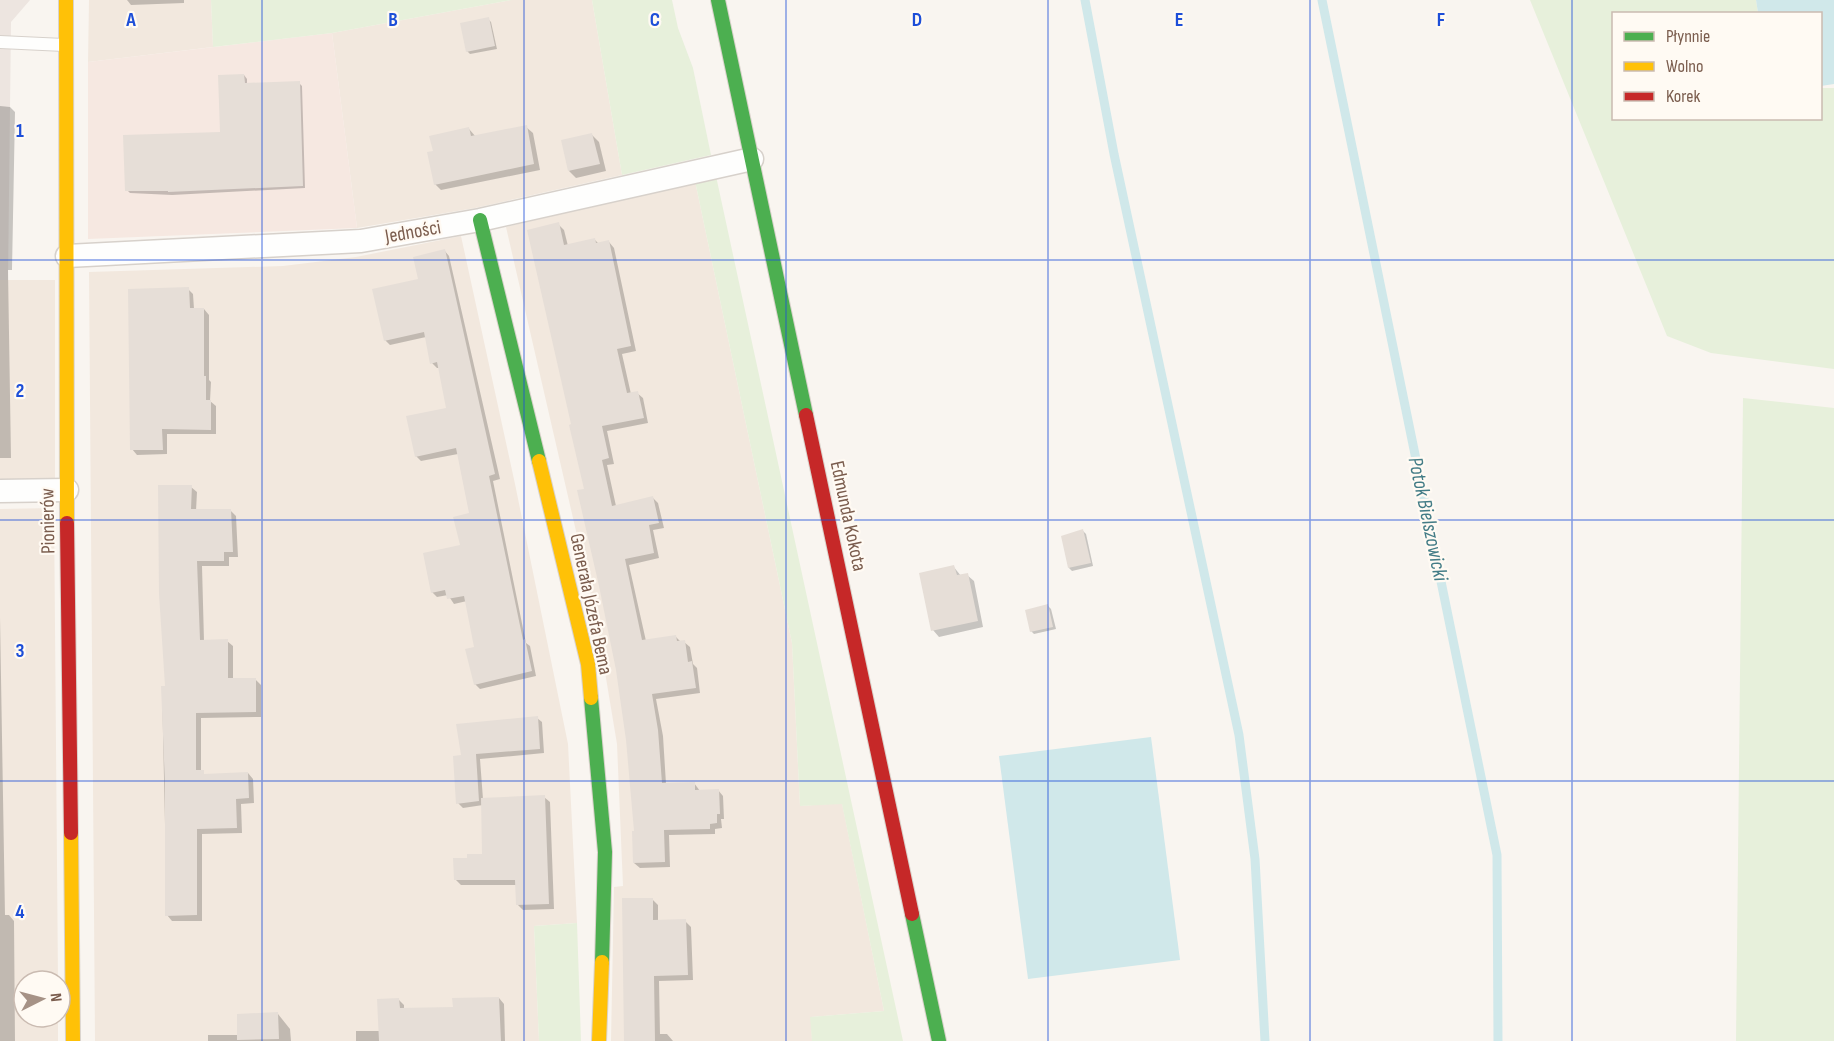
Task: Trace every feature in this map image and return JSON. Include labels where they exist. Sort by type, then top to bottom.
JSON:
[{"type":"street","name":"Pionierów","points":[[66,0],[73,1041]]},
{"type":"street","name":"Edmunda Kokota","points":[[718,0],[939,1041]]},
{"type":"street","name":"Jedności","points":[[67,256],[361,241],[480,219],[752,159]]},
{"type":"street","name":"Generała Józefa Bema","points":[[480,219],[588,664],[605,852],[599,1041]]},
{"type":"street","points":[[0,491],[68,490]]},
{"type":"lane","points":[[0,42],[66,45]]},
{"type":"shaded area","points":[[0,0],[30,0],[11,22],[8,280],[0,280]]},
{"type":"shaded area","points":[[89,0],[211,0],[213,47],[88,62]]},
{"type":"shaded area","points":[[511,0],[592,0],[622,175],[475,208],[357,228],[332,33]]},
{"type":"shaded area","points":[[332,33],[357,228],[88,239],[88,62]]},
{"type":"shaded area","points":[[695,181],[792,643],[800,806],[842,803],[884,1011],[811,1017],[812,1041],[611,1041],[614,887],[623,886],[617,744],[596,618],[506,227]]},
{"type":"shaded area","points":[[461,236],[568,744],[577,923],[534,926],[539,1041],[95,1041],[89,272],[283,266],[356,257]]},
{"type":"shaded area","points":[[0,280],[55,280],[55,479],[0,479]]},
{"type":"shaded area","points":[[54,508],[58,969],[12,969],[12,1029],[58,1029],[58,1041],[0,1041],[0,509]]},
{"type":"green space","points":[[211,0],[512,0],[332,33],[213,47]]},
{"type":"green space","points":[[592,0],[672,0],[678,28],[693,68],[711,155],[622,175]]},
{"type":"green space","points":[[1530,0],[1756,0],[1758,12],[1612,12],[1612,120],[1822,120],[1822,88],[1834,88],[1834,369],[1711,353],[1667,336]]},
{"type":"green space","points":[[716,176],[903,1041],[812,1041],[810,1017],[884,1011],[842,804],[800,806],[792,643],[695,181]]},
{"type":"green space","points":[[1743,398],[1834,408],[1834,1041],[1736,1041]]},
{"type":"green space","points":[[577,923],[581,1041],[539,1041],[534,926]]},
{"type":"water","points":[[1756,0],[1834,0],[1834,84],[1822,86],[1822,12],[1758,12]]},
{"type":"water","points":[[1151,737],[1180,960],[1028,979],[999,756]]},
{"type":"building","points":[[489,17],[495,46],[466,52],[460,23]]},
{"type":"building","points":[[244,74],[245,83],[300,81],[303,186],[168,192],[125,191],[123,135],[220,132],[218,75]]},
{"type":"building","points":[[527,125],[534,164],[434,185],[427,152],[433,151],[429,136],[469,127],[471,136]]},
{"type":"building","points":[[592,133],[600,164],[568,171],[561,140]]},
{"type":"building","points":[[559,222],[564,245],[595,238],[596,243],[609,240],[631,346],[617,349],[627,393],[638,391],[644,418],[602,426],[609,458],[602,460],[612,506],[653,496],[659,523],[649,525],[654,553],[625,559],[642,640],[676,635],[677,641],[685,640],[688,662],[692,661],[696,688],[652,694],[658,730],[662,783],[695,782],[695,790],[719,789],[720,814],[717,814],[717,823],[710,824],[710,829],[664,830],[665,862],[633,863],[632,831],[634,831],[626,740],[616,670],[577,490],[584,489],[569,425],[571,424],[527,230]]},
{"type":"building","points":[[445,249],[495,474],[489,476],[523,640],[525,639],[532,671],[474,685],[465,649],[474,647],[464,596],[447,599],[445,590],[431,593],[423,553],[460,545],[453,517],[469,513],[456,448],[415,457],[406,416],[446,408],[437,362],[430,364],[424,332],[384,341],[372,289],[418,279],[413,257]]},
{"type":"building","points":[[189,287],[190,308],[204,308],[204,376],[206,376],[206,400],[211,400],[211,430],[162,429],[163,450],[130,450],[128,289]]},
{"type":"building","points":[[158,485],[192,485],[191,509],[231,509],[233,552],[224,552],[224,561],[197,561],[200,640],[228,639],[228,678],[256,678],[256,712],[196,713],[196,770],[204,770],[204,774],[248,772],[249,798],[236,799],[237,828],[197,829],[197,915],[165,916],[165,784],[161,686],[165,686],[159,594]]},
{"type":"building","points":[[1083,529],[1091,563],[1068,568],[1061,536]]},
{"type":"building","points":[[954,565],[957,575],[968,573],[978,621],[931,631],[919,573]]},
{"type":"building","points":[[1048,604],[1053,627],[1030,632],[1025,610]]},
{"type":"building","points":[[538,716],[540,749],[476,754],[479,801],[456,804],[453,756],[461,755],[456,724]]},
{"type":"building","points":[[545,795],[549,904],[516,905],[515,880],[454,880],[453,858],[467,858],[467,854],[482,854],[481,798]]},
{"type":"building","points":[[622,898],[653,898],[653,920],[686,919],[688,975],[654,976],[655,1041],[624,1041]]},
{"type":"building","points":[[499,997],[501,1041],[379,1041],[377,999],[399,998],[400,1008],[453,1007],[452,998]]},
{"type":"building","points":[[278,1012],[279,1039],[237,1040],[237,1014]]},
{"type":"waterway","points":[[1085,0],[1114,154],[1239,735],[1255,859],[1265,1041]]},
{"type":"waterway","name":"Potok Bielszowicki","points":[[1322,0],[1497,855],[1498,1041]]},
{"type":"traffic: fast","points":[[718,0],[806,415]]},
{"type":"traffic: fast","points":[[480,220],[539,461]]},
{"type":"traffic: fast","points":[[591,698],[605,852],[602,962]]},
{"type":"traffic: fast","points":[[912,914],[939,1041]]},
{"type":"traffic: slow","points":[[66,0],[67,523]]},
{"type":"traffic: slow","points":[[539,461],[588,664],[591,698]]},
{"type":"traffic: slow","points":[[71,833],[73,1041]]},
{"type":"traffic: slow","points":[[599,1041],[602,962]]},
{"type":"traffic: jam","points":[[806,415],[912,914]]},
{"type":"traffic: jam","points":[[67,523],[71,833]]}]
